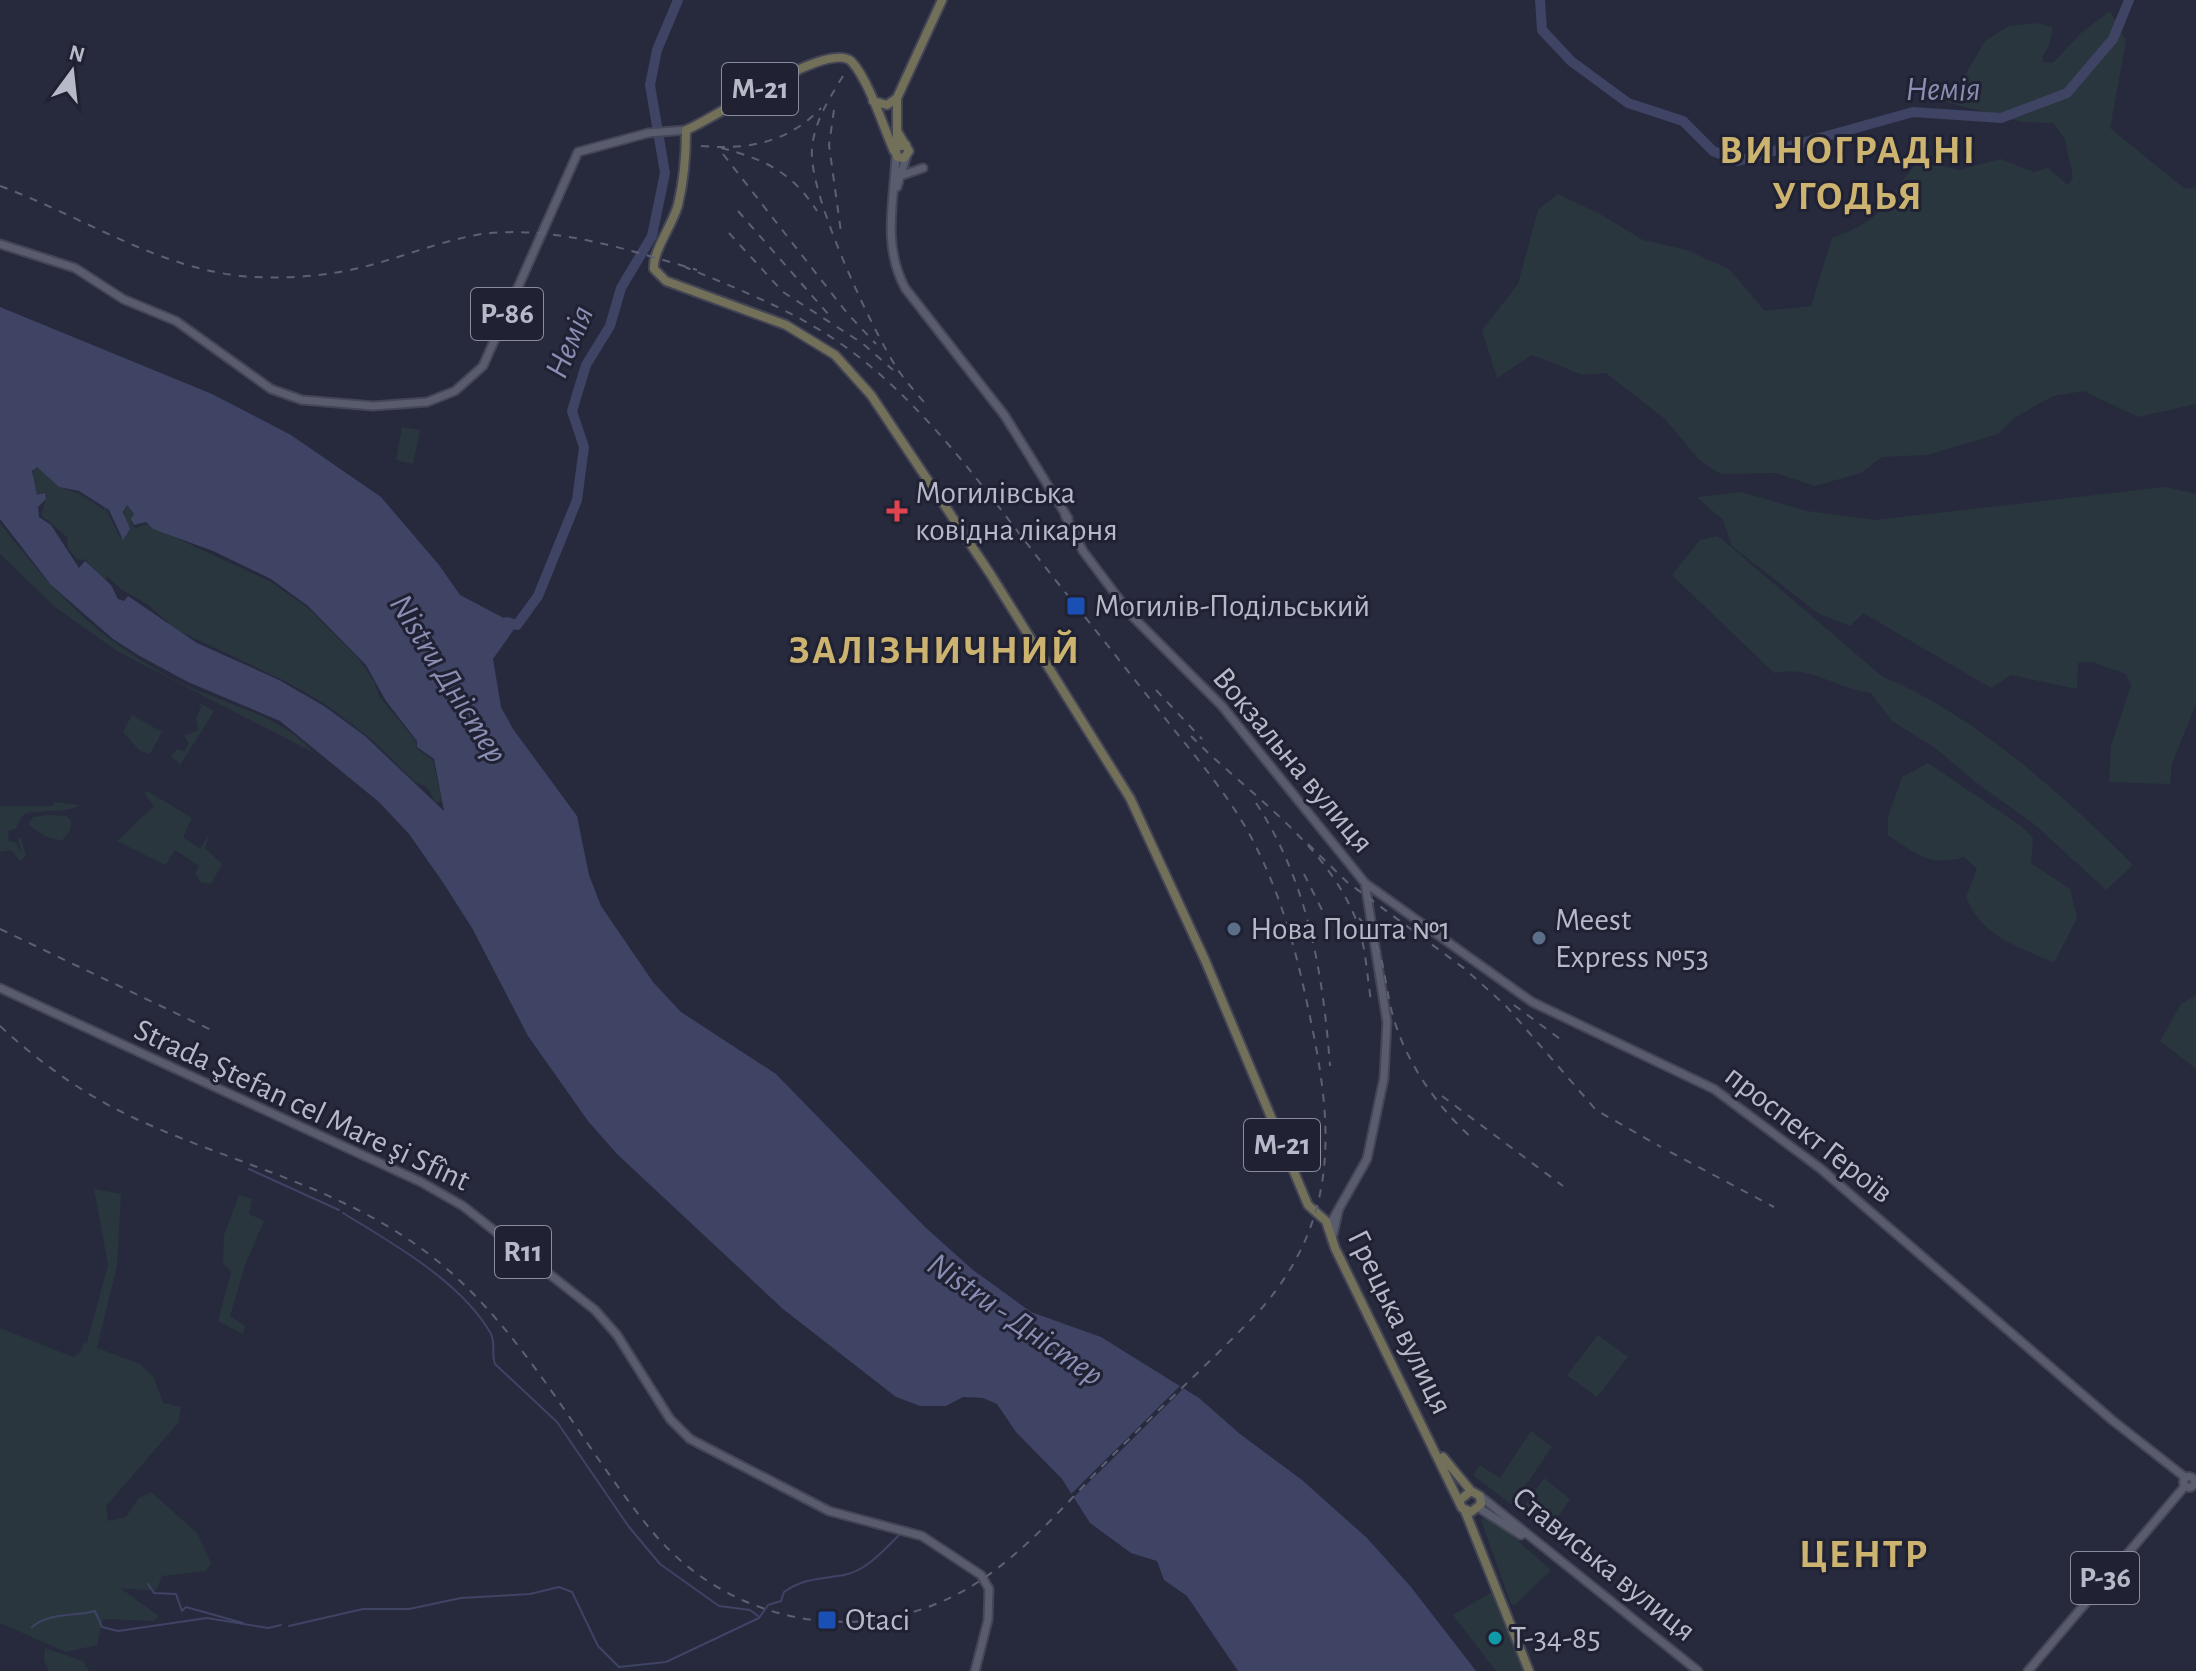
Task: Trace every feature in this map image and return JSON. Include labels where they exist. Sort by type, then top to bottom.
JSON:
[{"type":"highway","name":"М-21","points":[[907,155],[898,146],[895,128],[897,98],[942,0]]},
{"type":"highway","name":"Вокзальна вулиця","points":[[686,130],[758,89],[838,56],[851,61],[885,130],[898,146]]},
{"type":"highway","points":[[872,101],[887,105],[897,98]]},
{"type":"highway","name":"М-21","points":[[686,130],[682,183],[671,226],[654,260],[657,275],[786,325],[835,355],[871,395],[991,575],[1130,798],[1205,960],[1308,1205],[1327,1224]]},
{"type":"highway","name":"Грецька вулиця","points":[[1327,1224],[1332,1240],[1461,1499]]},
{"type":"highway","name":"Грецька вулиця","points":[[1432,1444],[1476,1494]]},
{"type":"highway","name":"М-21","points":[[1476,1494],[1479,1508],[1476,1535]]},
{"type":"highway","points":[[1461,1499],[1476,1494]]},
{"type":"highway","name":"М-21","points":[[1461,1499],[1529,1671]]},
{"type":"highway","points":[[1465,1511],[1479,1508]]},
{"type":"main road","name":"Р-86","points":[[0,244],[75,268],[123,299],[176,321],[271,389],[302,400],[373,406],[414,404],[443,397],[467,383],[493,348],[578,152],[648,133],[686,130]]},
{"type":"main road","name":"Вокзальна вулиця","points":[[898,146],[890,241],[894,265],[901,279],[1005,416],[1102,577],[1151,635],[1222,706],[1365,883],[1387,1022],[1384,1078],[1367,1159],[1354,1187],[1327,1224]]},
{"type":"main road","name":"Вокзальна вулиця","points":[[895,193],[907,155]]},
{"type":"main road","points":[[900,176],[923,168]]},
{"type":"main road","name":"проспект Героїв","points":[[1365,883],[1532,1002],[1714,1089],[1821,1169],[2192,1485]]},
{"type":"main road","name":"Strada Ştefan cel Mare şi Sfînt","points":[[0,988],[449,1196],[595,1310],[617,1335],[681,1432],[829,1511],[922,1536],[972,1568],[987,1583],[988,1611],[975,1671]]},
{"type":"main road","name":"Вокзальна вулиця","points":[[1332,1240],[1339,1206]]},
{"type":"main road","points":[[1319,1213],[1339,1206]]},
{"type":"main road","name":"Р-36","points":[[2028,1671],[2192,1485]]},
{"type":"main road","name":"Стависька вулиця","points":[[1476,1494],[1695,1671]]},
{"type":"main road","name":"Стависька вулиця","points":[[1479,1508],[1538,1547],[1695,1671]]},
{"type":"shaded area","points":[[2110,11],[2126,41],[2110,128],[2185,189],[2196,187],[2196,404],[2138,417],[2084,391],[2053,396],[2014,418],[1998,434],[1927,455],[1882,457],[1861,473],[1815,486],[1776,473],[1721,474],[1699,460],[1665,419],[1606,373],[1583,375],[1532,355],[1497,378],[1482,330],[1518,284],[1538,210],[1558,194],[1600,214],[1643,240],[1687,250],[1729,269],[1765,311],[1811,306],[1832,238],[1872,218],[1914,166],[1939,165],[1958,170],[2001,159],[2034,172],[2048,168],[2068,185],[2073,177],[2065,139],[2053,123],[2022,122],[1939,100],[1964,77],[1985,41],[2009,26],[2036,23],[2053,27],[2049,46],[2042,57],[2043,62],[2053,63],[2081,33]]},
{"type":"shaded area","points":[[402,427],[420,430],[413,464],[396,460]]},
{"type":"shaded area","points":[[34,467],[43,469],[59,487],[80,494],[104,510],[104,505],[121,539],[126,504],[134,514],[131,523],[135,528],[146,524],[271,582],[308,608],[358,658],[374,681],[379,696],[415,740],[417,749],[433,760],[442,802],[435,802],[427,787],[415,782],[370,738],[325,704],[287,682],[177,630],[107,576],[106,580],[95,573],[86,560],[77,559],[68,548],[67,537],[41,515],[47,495],[37,495],[32,483]]},
{"type":"shaded area","points":[[2165,487],[2196,494],[2196,704],[2172,764],[2170,784],[2109,782],[2111,746],[2131,685],[2126,674],[2092,662],[2078,663],[2077,689],[2011,675],[1991,688],[1863,613],[1850,626],[1819,614],[1732,546],[1723,520],[1697,497],[1741,492],[1807,511],[1875,520]]},
{"type":"shaded area","points":[[0,523],[58,592],[121,647],[175,680],[284,728],[314,753],[117,651],[55,607],[0,554]]},
{"type":"shaded area","points":[[1718,536],[1883,677],[1950,712],[2016,759],[2133,865],[2106,890],[2034,824],[1974,781],[1934,747],[1892,721],[1871,693],[1811,674],[1774,673],[1672,575],[1700,540]]},
{"type":"shaded area","points":[[197,702],[214,711],[178,768],[179,763],[171,757],[177,749],[185,751],[189,743],[184,736],[198,730],[196,719],[201,707]]},
{"type":"shaded area","points":[[132,715],[162,732],[150,754],[140,751],[123,732]]},
{"type":"shaded area","points":[[1928,763],[2021,826],[2033,838],[2031,863],[2070,889],[2077,918],[2054,963],[2002,939],[1982,922],[1966,897],[1977,869],[1964,857],[1932,860],[1888,835],[1888,817],[1902,777]]},
{"type":"shaded area","points":[[147,791],[192,818],[183,837],[200,849],[209,835],[205,848],[222,864],[211,884],[200,882],[195,873],[199,866],[175,850],[165,865],[117,841],[154,806],[144,793]]},
{"type":"shaded area","points":[[54,802],[80,805],[67,810],[24,814],[15,829],[8,831],[9,841],[16,843],[22,853],[18,839],[21,838],[26,856],[20,861],[11,850],[0,852],[0,806],[53,806]]},
{"type":"shaded area","points":[[66,816],[71,820],[70,830],[62,841],[44,836],[28,824],[33,817]]},
{"type":"shaded area","points":[[2196,995],[2196,1069],[2160,1041],[2181,1004]]},
{"type":"shaded area","points":[[94,1189],[121,1194],[117,1266],[97,1348],[140,1364],[154,1378],[163,1403],[181,1407],[179,1422],[106,1506],[108,1521],[126,1517],[139,1498],[151,1492],[197,1533],[211,1563],[206,1571],[162,1576],[156,1591],[120,1588],[159,1616],[154,1621],[103,1619],[97,1645],[66,1652],[0,1623],[0,1328],[73,1357],[79,1354],[84,1342],[90,1344],[87,1342],[108,1265]]},
{"type":"shaded area","points":[[239,1195],[252,1199],[249,1214],[264,1221],[245,1265],[230,1316],[245,1326],[243,1334],[218,1321],[231,1272],[223,1263],[224,1235]]},
{"type":"shaded area","points":[[1598,1335],[1628,1357],[1597,1397],[1567,1375]]},
{"type":"shaded area","points":[[1531,1431],[1552,1447],[1512,1505],[1473,1475],[1480,1465],[1500,1478]]},
{"type":"shaded area","points":[[1544,1478],[1570,1499],[1548,1531],[1521,1511]]},
{"type":"shaded area","points":[[1484,1517],[1502,1527],[1551,1570],[1515,1605],[1511,1604],[1481,1520]]},
{"type":"shaded area","points":[[1492,1592],[1524,1671],[1496,1671],[1453,1615]]},
{"type":"shaded area","points":[[45,1648],[83,1661],[89,1671],[49,1671],[44,1660]]},
{"type":"water","points":[[0,307],[212,394],[291,435],[381,497],[439,565],[460,595],[517,625],[493,659],[501,707],[513,729],[577,816],[589,875],[601,906],[653,982],[681,1012],[776,1074],[925,1227],[973,1270],[1031,1312],[1101,1337],[1199,1398],[1240,1434],[1302,1480],[1367,1538],[1411,1587],[1476,1671],[1238,1671],[1187,1596],[1164,1580],[1157,1561],[1131,1553],[1090,1523],[1062,1479],[1016,1432],[997,1404],[983,1398],[963,1397],[946,1406],[920,1406],[896,1397],[783,1309],[617,1154],[588,1121],[528,1036],[472,928],[442,881],[409,834],[379,802],[280,721],[188,682],[113,639],[51,585],[0,519]],"holes":[[[37,467],[59,487],[79,491],[109,510],[123,540],[130,529],[123,512],[127,505],[134,514],[131,519],[134,525],[146,522],[153,529],[213,551],[271,579],[308,606],[366,665],[386,701],[417,741],[417,747],[434,759],[444,811],[365,736],[324,706],[279,680],[197,643],[128,596],[124,601],[118,599],[111,585],[85,561],[79,568],[51,525],[39,517],[38,507],[46,499],[45,493],[37,495],[32,471]]]},
{"type":"pier","points":[[1183,1383],[1187,1385],[1070,1501],[1068,1497]]},
{"type":"waterway","name":"Немія","points":[[507,622],[517,625],[538,596],[577,500],[584,447],[572,411],[586,365],[610,326],[621,288],[652,236],[665,173],[650,85],[657,50],[678,0]]},
{"type":"waterway","name":"Немія","points":[[1540,0],[1542,30],[1571,61],[1628,103],[1683,121],[1713,151],[1738,161],[1913,112],[2001,118],[2067,93],[2113,39],[2129,0]]},
{"type":"waterway","points":[[249,1169],[339,1210]]},
{"type":"waterway","points":[[343,1213],[424,1265],[463,1297],[491,1334],[495,1364],[557,1422],[629,1527],[660,1564],[719,1606],[750,1610],[758,1616]]},
{"type":"waterway","points":[[289,1626],[363,1609],[409,1609],[461,1598],[530,1594],[559,1587],[572,1592],[598,1646],[619,1667],[666,1662],[759,1618],[768,1605],[781,1601],[784,1592],[791,1587],[860,1569],[900,1534]]},
{"type":"waterway","points":[[148,1584],[154,1593],[176,1594],[182,1611],[186,1607],[243,1623]]},
{"type":"waterway","points":[[32,1627],[46,1619],[95,1611],[102,1627],[118,1631],[207,1618],[268,1628],[281,1625]]},
{"type":"railway","points":[[843,76],[816,129],[812,149],[813,170],[831,228],[873,325],[898,370],[929,408]]},
{"type":"railway","points":[[701,146],[735,147],[766,142],[795,129],[821,108]]},
{"type":"railway","points":[[834,110],[829,145],[841,232]]},
{"type":"railway","points":[[721,148],[776,169],[798,186],[817,211]]},
{"type":"railway","points":[[723,154],[847,313],[876,344]]},
{"type":"railway","points":[[0,186],[157,255],[222,273],[256,277],[328,274],[468,237],[509,232],[591,241],[697,270]]},
{"type":"railway","points":[[738,211],[829,315]]},
{"type":"railway","points":[[729,233],[783,292],[862,343],[893,370]]},
{"type":"railway","points":[[0,1026],[62,1076],[114,1108],[170,1134],[323,1193],[396,1231],[430,1255],[494,1316],[522,1350],[624,1496],[684,1564],[723,1590],[764,1609],[808,1619],[853,1622],[898,1616],[942,1601],[984,1578],[1037,1534],[1261,1309],[1288,1273],[1307,1237],[1319,1200],[1325,1125],[1316,1045],[1296,957],[1275,891],[1246,828],[1209,774],[987,491],[912,405],[855,354],[815,327],[685,267]]},
{"type":"railway","points":[[1156,690],[1202,739]]},
{"type":"railway","points":[[1191,736],[1284,821],[1326,867],[1357,922],[1371,1001]]},
{"type":"railway","points":[[1256,803],[1289,864],[1310,929],[1323,997],[1330,1066]]},
{"type":"railway","points":[[1308,844],[1347,882],[1465,969],[1506,1006],[1596,1110],[1661,1147]]},
{"type":"railway","points":[[1304,874],[1322,910]]},
{"type":"railway","points":[[1359,918],[1379,952],[1393,1016],[1406,1051],[1436,1099],[1474,1140]]},
{"type":"railway","points":[[0,929],[211,1030]]},
{"type":"railway","points":[[1514,1005],[1564,1042]]},
{"type":"railway","points":[[1442,1096],[1563,1186]]},
{"type":"railway","points":[[1670,1152],[1774,1207]]},
{"type":"place","name":"Могилівська ковідна лікарня","points":[[897,511]]},
{"type":"place","name":"Могилів-Подільський","points":[[1076,606]]},
{"type":"place","name":"Нова Пошта №1","points":[[1234,929]]},
{"type":"place","name":"Meest Express №53","points":[[1539,938]]},
{"type":"place","name":"Otaci","points":[[827,1620]]},
{"type":"place","name":"Т-34-85","points":[[1495,1638]]},
{"type":"district","name":"ВИНОГРАДНІ УГОДЬЯ","points":[[1848,174]]},
{"type":"district","name":"ЗАЛІЗНИЧНИЙ","points":[[935,651]]},
{"type":"district","name":"ЦЕНТР","points":[[1864,1555]]},
{"type":"water label","name":"Nistru Дністер","points":[[448,679]]},
{"type":"water label","name":"Nistru - Дністер","points":[[1015,1320]]}]
